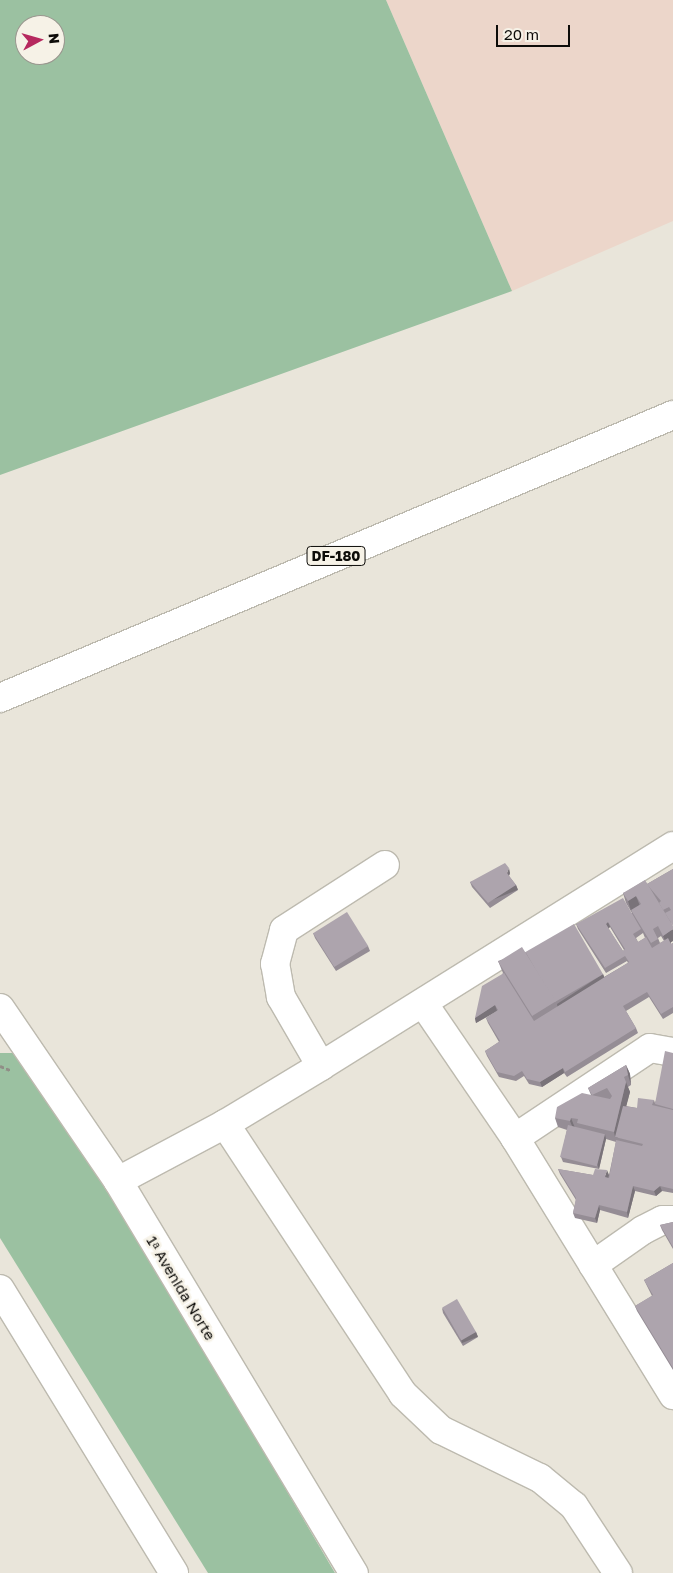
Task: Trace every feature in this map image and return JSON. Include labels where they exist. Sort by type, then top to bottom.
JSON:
[{"type":"main road","name":"DF-180","points":[[0,698],[673,415]]},
{"type":"main road","points":[[118,1181],[225,1124],[322,1066],[673,846]]},
{"type":"main road","points":[[322,1066],[282,997],[275,964],[284,930],[385,866]]},
{"type":"main road","points":[[424,1003],[515,1138],[673,1395]]},
{"type":"main road","name":"1ᵃ Avenida Norte","points":[[0,1008],[118,1181],[354,1573]]},
{"type":"main road","points":[[515,1138],[661,1050],[673,1032]]},
{"type":"main road","points":[[0,1043],[32,1054]]},
{"type":"main road","points":[[225,1124],[403,1394],[441,1430],[540,1478],[574,1506],[618,1573]]},
{"type":"main road","points":[[593,1265],[643,1230],[663,1220],[673,1220]]},
{"type":"main road","points":[[0,1289],[174,1573]]},
{"type":"shaded area","points":[[386,0],[673,0],[673,221],[512,291]]},
{"type":"green space","points":[[0,0],[386,0],[512,291],[0,475]]},
{"type":"green space","points":[[0,1053],[29,1053],[335,1573],[208,1573],[0,1238]]},
{"type":"building","points":[[505,863],[509,868],[507,873],[516,885],[488,903],[470,882]]},
{"type":"building","points":[[673,869],[673,926],[665,913],[671,910],[669,907],[663,910],[659,903],[661,901],[647,884]]},
{"type":"building","points":[[645,880],[673,926],[673,929],[663,936],[658,926],[653,929],[658,939],[651,943],[631,910],[641,904],[636,896],[628,901],[623,893]]},
{"type":"building","points":[[623,898],[641,929],[633,934],[638,942],[646,937],[652,948],[668,938],[671,944],[673,943],[673,1007],[661,1014],[647,992],[623,1006],[636,1028],[565,1072],[563,1068],[540,1082],[527,1079],[522,1071],[514,1076],[497,1072],[485,1051],[500,1041],[486,1018],[498,1010],[495,1005],[475,1018],[482,986],[504,973],[534,1021],[629,962],[625,956],[605,968],[576,924]],"holes":[[[608,922],[625,949],[623,951],[606,924]]]},
{"type":"building","points":[[347,912],[368,946],[334,967],[313,933]]},
{"type":"building","points":[[574,924],[603,974],[555,1002],[526,952]]},
{"type":"building","points":[[522,947],[556,1001],[532,1016],[498,962]]},
{"type":"building","points":[[665,1051],[673,1053],[673,1109],[655,1104]]},
{"type":"building","points":[[626,1065],[628,1075],[624,1077],[626,1082],[614,1132],[577,1123],[578,1119],[571,1118],[570,1121],[555,1118],[557,1107],[582,1093],[610,1099],[612,1096],[607,1088],[592,1095],[588,1088]]},
{"type":"building","points":[[638,1098],[654,1100],[652,1105],[673,1110],[673,1189],[660,1186],[654,1191],[633,1186],[627,1212],[599,1205],[595,1218],[573,1213],[576,1198],[558,1169],[593,1175],[595,1169],[607,1170],[605,1177],[609,1178],[616,1140],[642,1146],[643,1144],[615,1137],[623,1106],[637,1108]]},
{"type":"building","points":[[568,1125],[605,1134],[597,1166],[560,1157]]},
{"type":"building","points":[[673,1222],[673,1247],[660,1225]]},
{"type":"building","points":[[673,1263],[673,1368],[635,1306],[653,1295],[644,1280]]},
{"type":"building","points":[[457,1299],[476,1332],[461,1340],[442,1308]]}]
